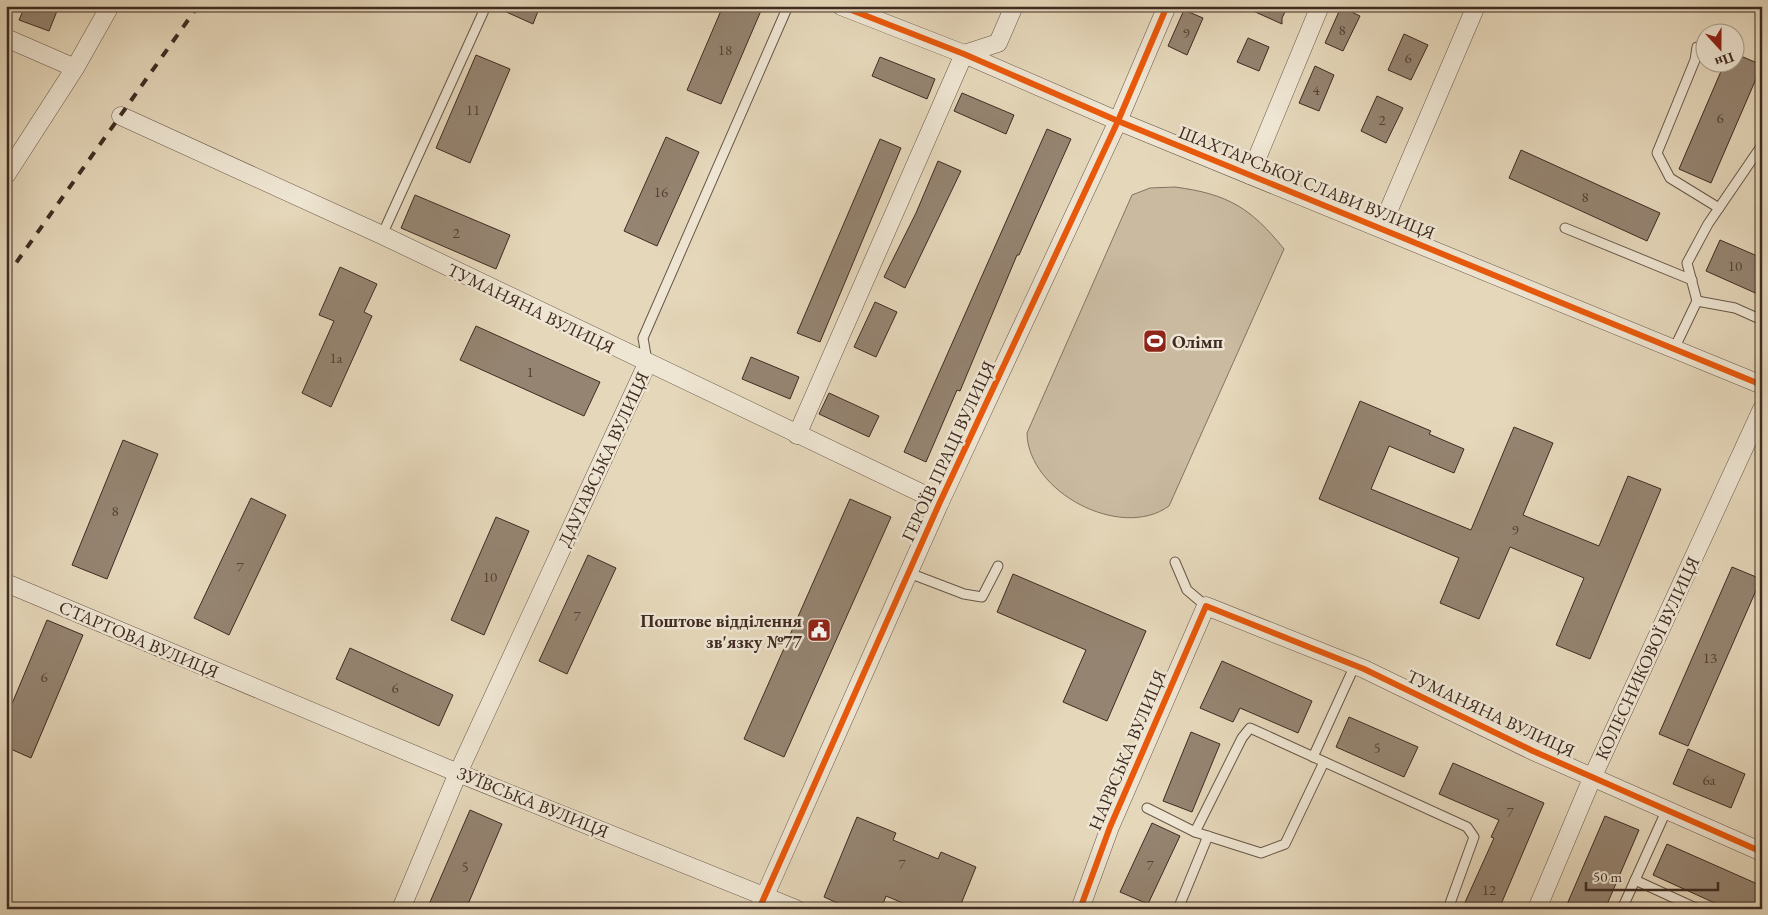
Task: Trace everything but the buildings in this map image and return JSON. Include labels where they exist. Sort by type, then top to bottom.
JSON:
[{"type":"street","points":[[6,175],[75,68],[110,6]]},
{"type":"street","name":"ШАХТАРСЬКОЇ СЛАВИ ВУЛИЦЯ","points":[[841,6],[964,54],[1118,121],[1762,385]]},
{"type":"street","points":[[797,435],[964,54],[998,43],[1014,6]]},
{"type":"street","name":"ГЕРОЇВ ПРАЦІ ВУЛИЦЯ","points":[[762,902],[940,502],[1118,121],[1167,6]]},
{"type":"street","points":[[1250,175],[1320,6]]},
{"type":"street","points":[[1381,228],[1476,6]]},
{"type":"street","points":[[6,38],[75,68]]},
{"type":"street","name":"ТУМАНЯНА ВУЛИЦЯ","points":[[121,116],[382,235],[647,364],[940,502]]},
{"type":"street","name":"ДАУГАВСЬКА ВУЛИЦЯ","points":[[401,909],[458,773],[647,364]]},
{"type":"street","name":"КОЛЕСНИКОВОЇ ВУЛИЦЯ","points":[[1537,909],[1593,776],[1762,409]]},
{"type":"street","name":"СТАРТОВА ВУЛИЦЯ","points":[[6,583],[271,694]]},
{"type":"street","name":"ТУМАНЯНА ВУЛИЦЯ","points":[[1206,606],[1355,665],[1533,750],[1762,852]]},
{"type":"street","name":"НАРВСЬКА ВУЛИЦЯ","points":[[1080,909],[1110,827],[1206,606]]},
{"type":"street","name":"ЗУЇВСЬКА ВУЛИЦЯ","points":[[271,694],[762,902],[796,909]]},
{"type":"lane","points":[[382,235],[486,6]]},
{"type":"lane","name":"ДАУГАВСЬКА ВУЛИЦЯ","points":[[647,364],[643,338],[788,6]]},
{"type":"lane","points":[[1696,54],[1657,153],[1670,178],[1719,208]]},
{"type":"lane","points":[[1674,349],[1697,301],[1687,263],[1719,208],[1762,145]]},
{"type":"lane","points":[[1565,228],[1692,280]]},
{"type":"lane","points":[[1697,301],[1735,308],[1762,320]]},
{"type":"lane","points":[[1175,562],[1187,590],[1206,606]]},
{"type":"lane","points":[[909,572],[964,594],[982,597],[998,566]]},
{"type":"lane","points":[[1313,756],[1355,665]]},
{"type":"lane","points":[[1195,832],[1242,738],[1250,728],[1467,827],[1474,837],[1448,909]]},
{"type":"lane","points":[[1147,808],[1195,832],[1261,853],[1285,844],[1324,762]]},
{"type":"lane","points":[[1622,909],[1667,809]]},
{"type":"lane","points":[[1178,909],[1208,836]]},
{"type":"lane","points":[[1635,880],[1698,909]]},
{"type":"shaded area","name":"Олімп","points":[[1175,187],[1210,194],[1237,205],[1260,223],[1284,249],[1169,506],[1149,515],[1127,518],[1103,514],[1080,505],[1060,491],[1043,474],[1031,455],[1027,433],[1132,195],[1150,188]]},
{"type":"railway","points":[[6,277],[198,6]]},
{"type":"cycle path","points":[[841,6],[964,54],[1118,121],[1762,385]]},
{"type":"cycle path","points":[[759,909],[940,502],[1118,121],[1167,6]]},
{"type":"cycle path","points":[[1080,909],[1110,827],[1206,606],[1364,669],[1533,751],[1762,852]]},
{"type":"place","name":"Олімп","points":[[1155,341]]},
{"type":"place","name":"Поштове відділення зв'язку №77","points":[[819,630]]}]
